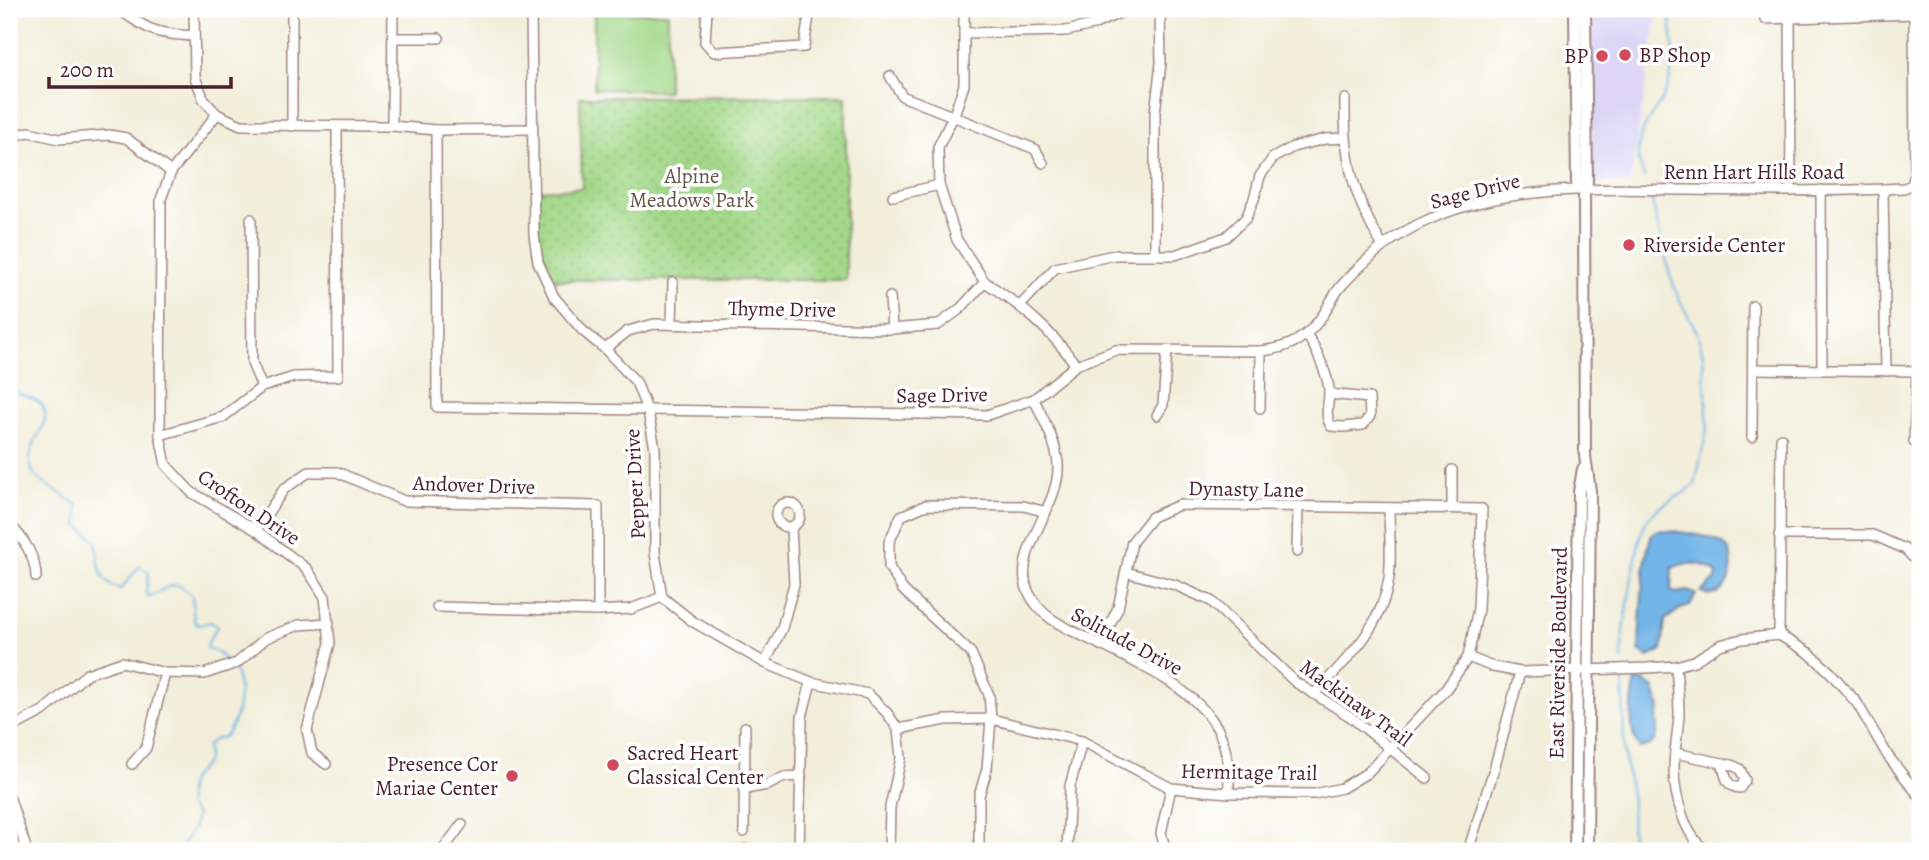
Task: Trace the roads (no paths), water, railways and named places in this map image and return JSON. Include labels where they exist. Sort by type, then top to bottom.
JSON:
[{"type":"main road","name":"East Riverside Boulevard","points":[[1575,9],[1577,183],[1584,189]]},
{"type":"main road","name":"East Riverside Boulevard","points":[[1585,9],[1587,182],[1584,189],[1584,456],[1579,492],[1587,851]]},
{"type":"main road","name":"East Riverside Boulevard","points":[[1575,851],[1582,669]]},
{"type":"street","points":[[118,9],[143,28],[170,35],[194,36]]},
{"type":"street","points":[[194,9],[195,78],[204,100],[217,114],[241,125],[392,126],[436,130],[533,129]]},
{"type":"street","points":[[292,9],[292,126]]},
{"type":"street","points":[[392,126],[393,9]]},
{"type":"street","name":"Pepper Drive","points":[[531,9],[534,235],[538,262],[554,297],[583,331],[605,349],[636,382],[648,412],[655,448],[655,553],[662,597]]},
{"type":"street","points":[[707,9],[705,42],[713,52],[804,47],[810,9]]},
{"type":"street","points":[[964,9],[964,85],[954,115],[938,147],[939,184],[957,240],[985,282],[1020,306],[1056,338],[1076,365]]},
{"type":"street","points":[[964,33],[1066,31],[1093,24],[1128,9]]},
{"type":"street","points":[[1155,255],[1155,113],[1161,63],[1160,9]]},
{"type":"street","points":[[1765,19],[1914,12]]},
{"type":"street","name":"Renn Hart Hills Road","points":[[1584,189],[1883,190],[1912,185],[1915,174],[1914,12]]},
{"type":"street","points":[[1790,17],[1791,191]]},
{"type":"street","points":[[394,38],[439,38]]},
{"type":"street","points":[[890,76],[902,96],[1035,149],[1043,163]]},
{"type":"street","points":[[1345,99],[1349,174],[1367,220],[1382,245]]},
{"type":"street","name":"Crofton Drive","points":[[217,114],[171,172],[161,200],[160,435],[166,466],[191,492],[256,530],[307,569],[325,597],[330,643],[307,730],[312,752],[326,764]]},
{"type":"street","points":[[160,435],[223,417],[262,387],[294,377],[338,376],[337,127]]},
{"type":"street","name":"Sage Drive","points":[[436,130],[437,407],[988,415],[1034,399],[1076,365],[1116,350],[1281,349],[1307,336],[1340,288],[1382,245],[1430,219],[1471,205],[1518,196],[1584,189]]},
{"type":"street","points":[[9,137],[29,131],[59,139],[118,136],[126,138],[171,172]]},
{"type":"street","points":[[1020,306],[1055,268],[1114,255],[1175,254],[1226,237],[1246,218],[1261,176],[1273,158],[1293,147],[1325,139],[1345,138]]},
{"type":"street","points":[[893,196],[939,184]]},
{"type":"street","points":[[1821,190],[1822,370]]},
{"type":"street","points":[[1883,190],[1886,371]]},
{"type":"street","points":[[251,219],[252,363],[262,387]]},
{"type":"street","points":[[672,324],[673,282]]},
{"type":"street","name":"Thyme Drive","points":[[605,349],[635,328],[672,324],[892,329],[938,326],[960,309],[985,282]]},
{"type":"street","points":[[890,297],[892,329]]},
{"type":"street","points":[[1752,437],[1753,306]]},
{"type":"street","points":[[1307,336],[1315,346],[1329,394],[1327,412],[1331,426],[1363,425],[1370,416],[1369,398],[1329,394]]},
{"type":"street","points":[[1157,415],[1163,405],[1167,351]]},
{"type":"street","points":[[1260,408],[1261,351]]},
{"type":"street","points":[[1753,369],[1917,371],[1914,442]]},
{"type":"street","name":"Solitude Drive","points":[[1034,399],[1051,435],[1058,465],[1054,495],[1025,565],[1028,591],[1049,620],[1146,668],[1194,699],[1217,727],[1229,764],[1229,793]]},
{"type":"street","points":[[1779,635],[1781,438]]},
{"type":"street","points":[[1452,470],[1452,508]]},
{"type":"street","name":"Andover Drive","points":[[256,530],[284,489],[309,472],[337,472],[404,501],[598,506],[598,611]]},
{"type":"street","points":[[979,851],[979,796],[987,769],[991,719],[989,695],[971,653],[903,590],[889,567],[889,542],[901,516],[926,505],[1024,506],[1046,512]]},
{"type":"street","name":"Dynasty Lane","points":[[1100,645],[1118,608],[1132,542],[1152,517],[1179,505],[1482,509],[1478,609],[1468,657]]},
{"type":"street","points":[[1297,552],[1298,507]]},
{"type":"street","points":[[1314,694],[1361,645],[1377,621],[1389,578],[1389,508]]},
{"type":"street","points":[[9,524],[36,565],[36,578]]},
{"type":"street","points":[[765,663],[782,628],[794,584],[791,527]]},
{"type":"street","points":[[1779,535],[1873,535],[1906,549],[1920,565]]},
{"type":"street","name":"Mackinaw Trail","points":[[1126,572],[1175,585],[1211,601],[1295,682],[1351,717],[1426,778]]},
{"type":"street","points":[[437,607],[598,611],[631,609],[662,597],[692,621],[765,663],[811,682],[869,694],[898,729],[901,758],[890,807],[889,851]]},
{"type":"street","points":[[9,729],[43,711],[87,674],[122,662],[165,673],[204,674],[230,665],[266,638],[299,625],[329,623]]},
{"type":"street","points":[[1468,657],[1493,667],[1520,672],[1676,666],[1694,660],[1720,645],[1742,639],[1779,635],[1809,653],[1839,682],[1857,703],[1888,757],[1920,797]]},
{"type":"street","name":"Hermitage Trail","points":[[898,729],[946,720],[991,719],[1082,741],[1171,788],[1229,793],[1314,794],[1342,788],[1367,773],[1446,689],[1468,657]]},
{"type":"street","points":[[1676,666],[1679,711],[1674,779],[1689,831],[1701,850]]},
{"type":"street","points":[[1468,851],[1495,766],[1520,672]]},
{"type":"street","points":[[132,764],[146,748],[165,673]]},
{"type":"street","points":[[799,851],[802,717],[811,682]]},
{"type":"street","points":[[744,832],[745,727]]},
{"type":"street","points":[[1067,851],[1070,786],[1082,741]]},
{"type":"street","points":[[1675,753],[1722,763]]},
{"type":"street","points":[[745,789],[768,785],[784,777],[801,776]]},
{"type":"street","points":[[1166,851],[1161,832],[1171,788]]},
{"type":"street","points":[[9,796],[27,851]]},
{"type":"street","points":[[442,851],[462,824]]},
{"type":"water","points":[[1659,530],[1693,534],[1718,541],[1724,545],[1732,560],[1729,579],[1724,587],[1718,593],[1710,595],[1701,592],[1716,579],[1717,573],[1712,569],[1695,564],[1672,568],[1671,590],[1675,593],[1687,591],[1696,594],[1690,606],[1680,609],[1665,620],[1662,650],[1648,657],[1639,651],[1642,589],[1649,543],[1653,533]]},
{"type":"water","points":[[1636,680],[1653,687],[1660,707],[1656,739],[1650,745],[1640,748],[1633,735],[1632,726]]},
{"type":"waterway","points":[[1644,177],[1638,156],[1639,142],[1663,97],[1671,74],[1674,57],[1672,9]]},
{"type":"waterway","points":[[1622,660],[1630,588],[1643,529],[1652,514],[1695,484],[1708,425],[1703,355],[1697,332],[1670,276],[1651,197]]},
{"type":"waterway","points":[[9,341],[12,345],[9,349]]},
{"type":"waterway","points":[[9,388],[35,399],[42,405],[45,421],[33,446],[30,465],[39,480],[78,506],[78,525],[96,541],[99,564],[107,583],[121,589],[140,566],[149,573],[146,593],[148,596],[167,587],[181,586],[192,596],[194,621],[198,625],[212,622],[217,627],[207,648],[217,652],[227,662]]},
{"type":"waterway","points":[[179,851],[194,826],[196,815],[188,805],[190,781],[206,763],[207,746],[215,739],[224,737],[236,713],[239,694],[233,668]]},
{"type":"waterway","points":[[1623,679],[1624,752],[1632,801],[1631,851]]},
{"type":"place","name":"BP Shop","points":[[1625,55]]},
{"type":"place","name":"BP","points":[[1602,56]]},
{"type":"place","name":"Riverside Center","points":[[1629,245]]},
{"type":"place","name":"Sacred Heart Classical Center","points":[[613,765]]},
{"type":"place","name":"Presence Cor Mariae Center","points":[[512,776]]},
{"type":"park label","name":"Alpine Meadows Park","points":[[692,188]]}]
